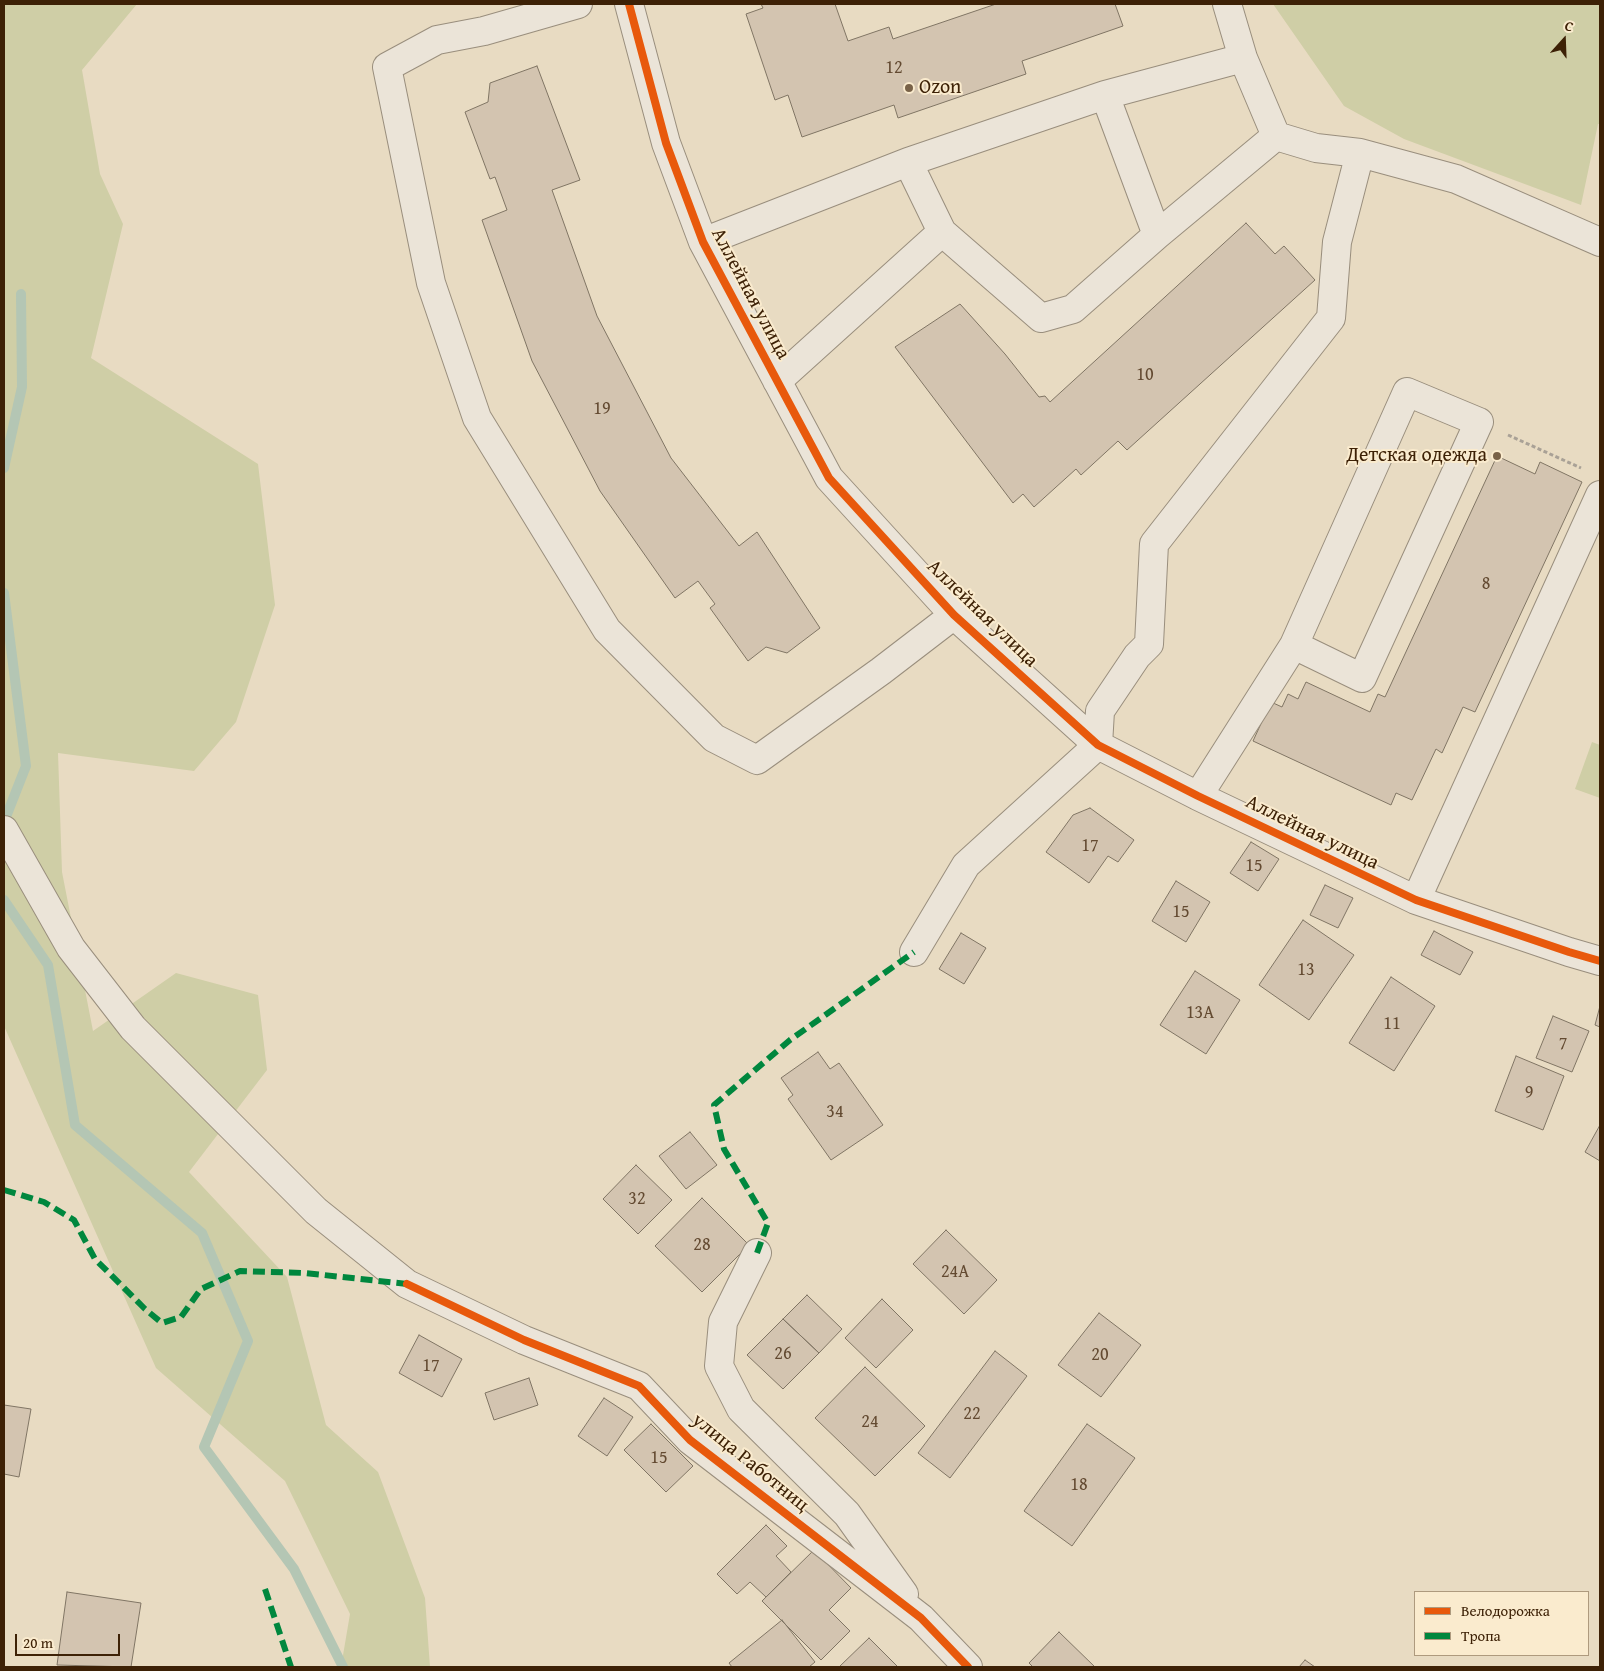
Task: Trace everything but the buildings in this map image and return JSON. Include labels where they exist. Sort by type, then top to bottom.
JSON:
[{"type":"street","points":[[578,4],[484,31],[436,40],[387,66],[431,283],[477,418],[607,630],[714,738],[757,760],[881,671],[954,615]]},
{"type":"street","name":"Аллейная улица","points":[[629,4],[666,143],[703,242],[829,478],[954,615],[1098,745],[1198,796],[1416,900],[1600,961]]},
{"type":"street","points":[[1227,4],[1243,58],[1276,136]]},
{"type":"street","points":[[703,242],[908,162],[1105,95],[1243,58]]},
{"type":"street","points":[[1105,95],[1157,235]]},
{"type":"street","points":[[908,162],[942,232],[1041,318],[1073,309],[1157,235],[1276,136]]},
{"type":"street","points":[[1276,136],[1316,148],[1360,153],[1456,179],[1600,242]]},
{"type":"street","points":[[914,952],[966,865],[1098,745],[1100,711],[1137,656],[1149,644],[1154,544],[1331,318],[1337,242],[1360,153]]},
{"type":"street","points":[[777,381],[942,232]]},
{"type":"street","points":[[1198,796],[1294,645],[1407,392],[1479,422],[1362,678],[1294,645]]},
{"type":"street","points":[[1416,900],[1600,495]]},
{"type":"street","name":"улица Работниц","points":[[4,830],[71,948],[133,1028],[316,1211],[407,1284],[524,1340],[639,1386],[690,1440],[921,1618],[968,1667]]},
{"type":"street","points":[[758,1253],[723,1322],[719,1366],[741,1409],[847,1514],[921,1618]]},
{"type":"path","points":[[1479,422],[1583,469]]},
{"type":"green space","points":[[4,4],[137,4],[82,70],[100,174],[123,224],[91,358],[258,464],[275,605],[236,722],[194,771],[58,753],[62,872],[93,1031],[176,973],[258,995],[267,1070],[189,1172],[287,1277],[326,1425],[378,1472],[425,1598],[430,1667],[341,1667],[350,1614],[285,1481],[156,1368],[4,1026]]},
{"type":"green space","points":[[1273,4],[1600,4],[1600,124],[1598,124],[1581,205],[1404,139],[1344,106]]},
{"type":"green space","points":[[1592,742],[1600,745],[1600,798],[1575,789]]},
{"type":"waterway","points":[[4,468],[22,387],[21,294]]},
{"type":"waterway","points":[[4,593],[26,766],[4,822]]},
{"type":"waterway","points":[[4,900],[48,965],[75,1125],[202,1233],[248,1341],[204,1447],[294,1569],[343,1667]]},
{"type":"marked path","points":[[757,1253],[768,1223],[724,1149],[714,1105],[790,1040],[914,952]]},
{"type":"marked path","points":[[4,1190],[44,1202],[74,1220],[95,1259],[145,1309],[162,1323],[181,1317],[201,1289],[240,1271],[305,1273],[407,1284]]},
{"type":"marked path","points":[[265,1589],[291,1667]]},
{"type":"cycle path","points":[[629,4],[666,143],[703,242],[829,478],[954,615],[1098,745],[1198,796],[1416,900],[1600,961]]},
{"type":"cycle path","points":[[407,1284],[524,1340],[639,1386],[690,1440],[921,1618],[968,1667]]},
{"type":"place","name":"Ozon","points":[[909,88]]},
{"type":"place","name":"Детская одежда","points":[[1497,456]]}]
